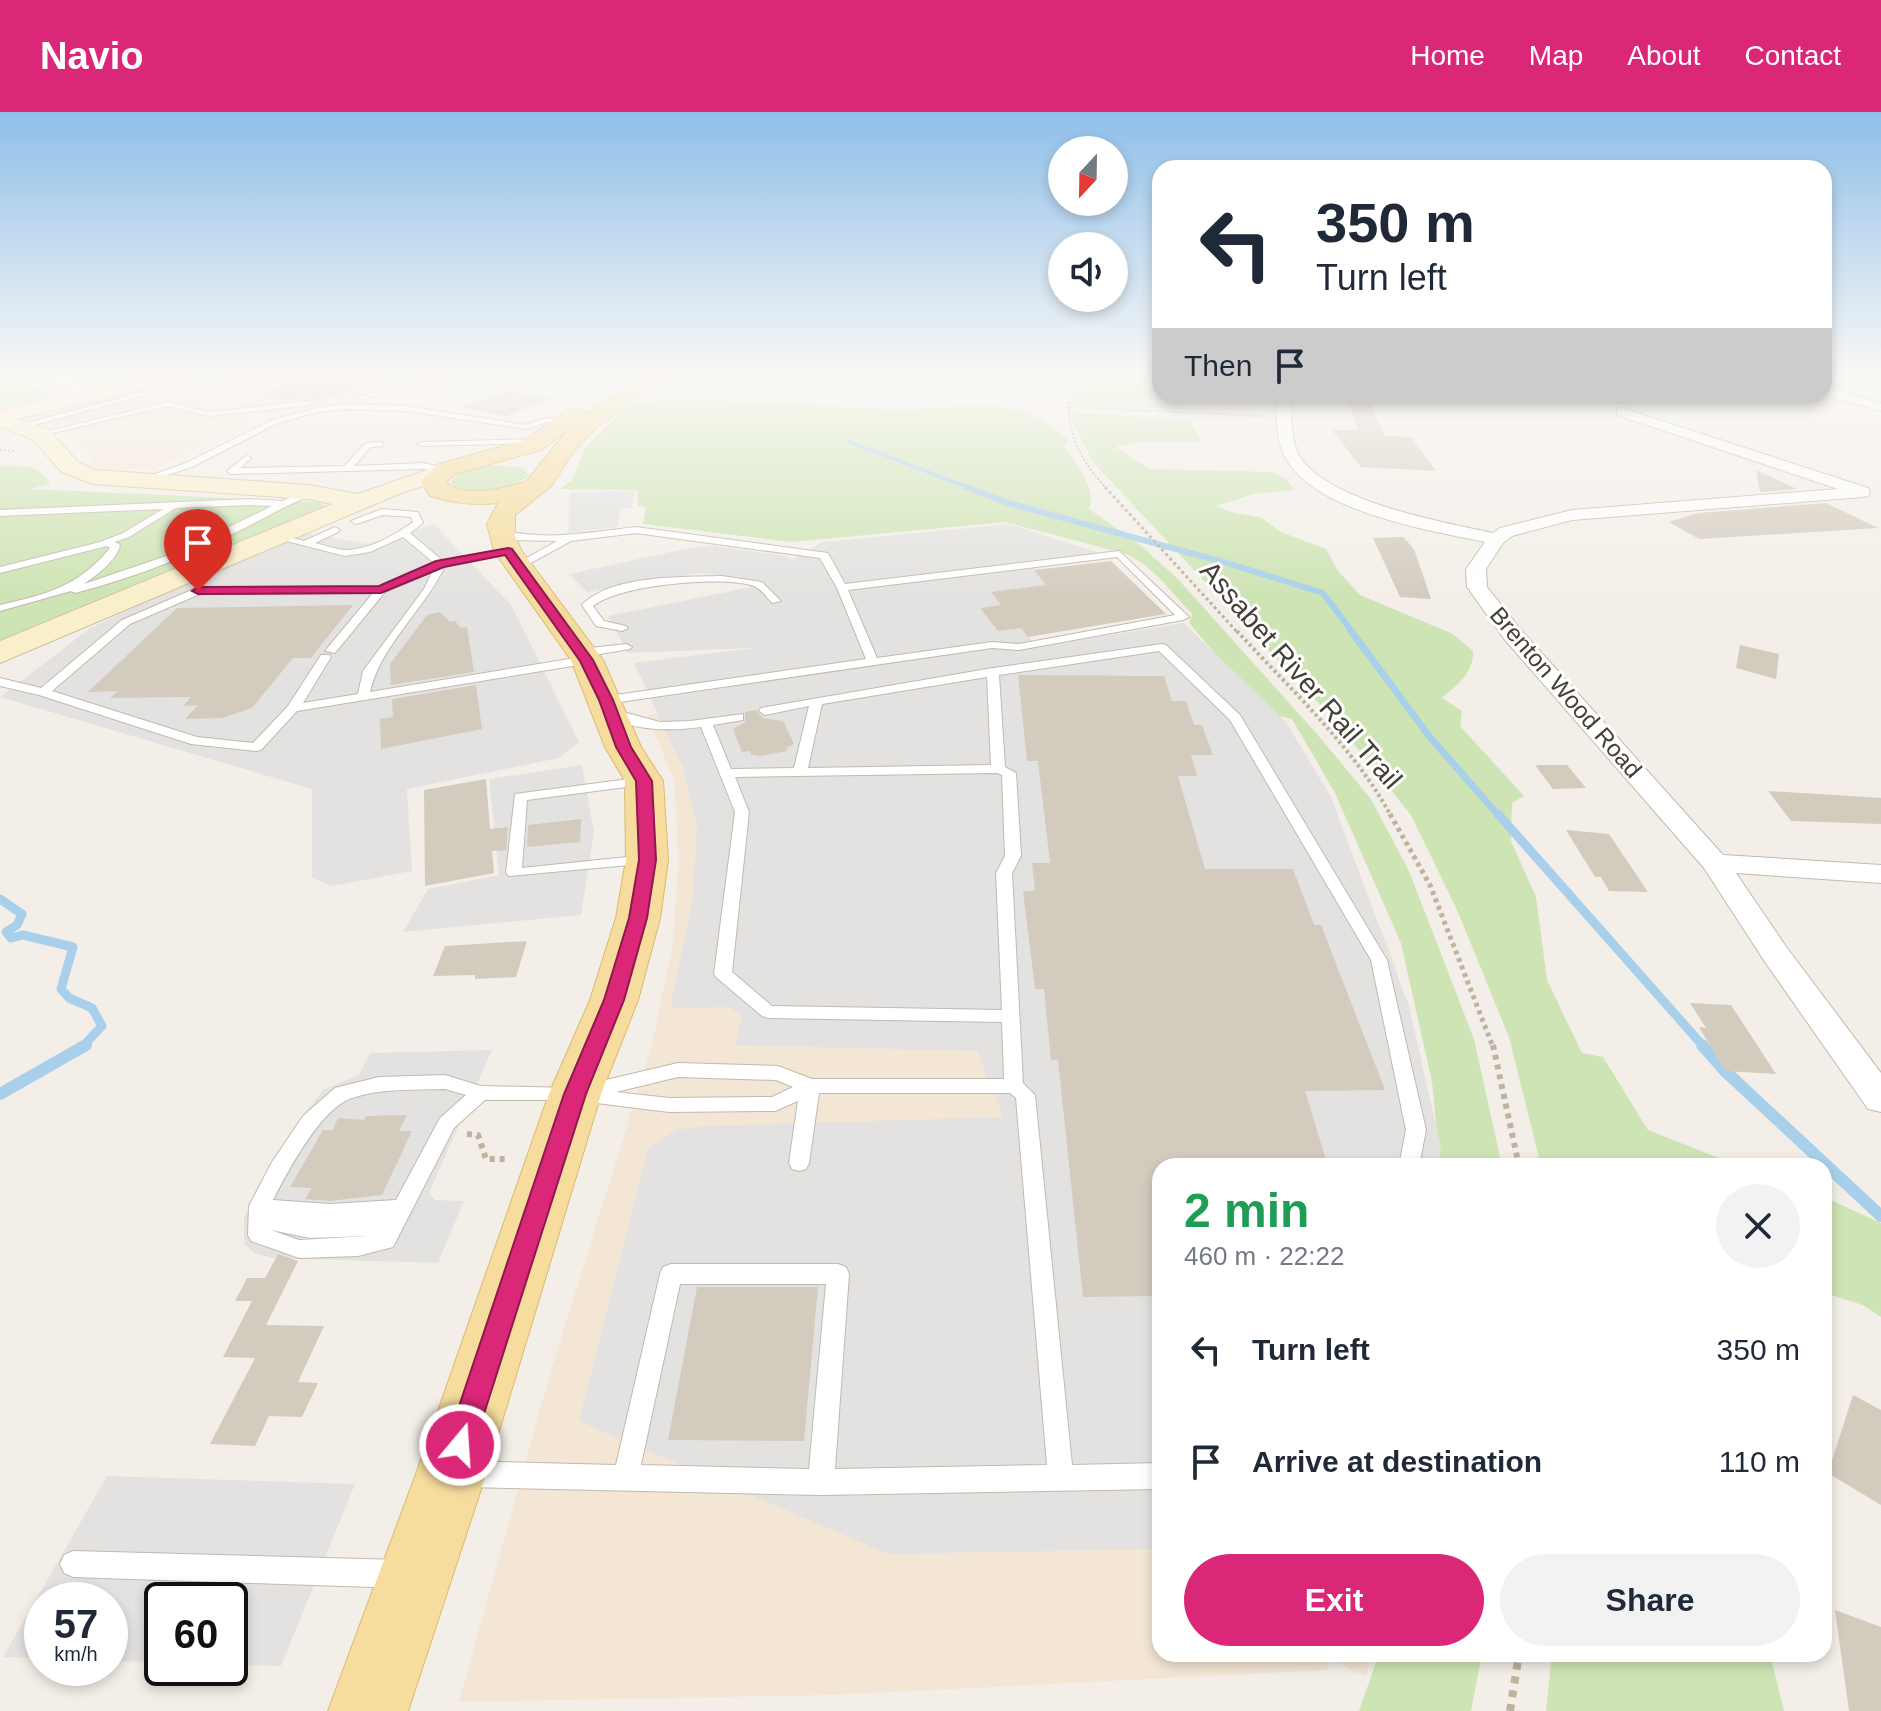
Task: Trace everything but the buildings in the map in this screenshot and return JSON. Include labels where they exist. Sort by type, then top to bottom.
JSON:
[{"type":"main road","points":[[457,475],[521,449]]},
{"type":"main road","points":[[508,550],[505,508],[543,480],[561,449]]},
{"type":"main road","points":[[457,475],[527,458],[551,465]]},
{"type":"main road","points":[[457,475],[487,497],[532,488]]},
{"type":"main road","points":[[368,1711],[451,1474],[575,1094],[614,1000],[638,918],[647,860],[644,781],[623,747],[606,667],[508,550],[457,475]]},
{"type":"street","points":[[46,449],[82,475],[309,492],[358,512]]},
{"type":"street","points":[[1290,449],[1296,462],[1317,481],[1360,503],[1496,539],[1523,527],[1572,515],[1872,494]]},
{"type":"street","points":[[1734,449],[1872,494]]},
{"type":"street","points":[[0,653],[276,537],[358,512],[457,475]]},
{"type":"street","name":"Brenton Wood Road","points":[[1496,539],[1476,569],[1477,587],[1489,605],[1715,863],[1776,955],[1881,1099]]},
{"type":"street","points":[[1715,863],[1881,874]]},
{"type":"lane","points":[[140,481],[186,466],[220,449]]},
{"type":"lane","points":[[421,449],[427,449]]},
{"type":"lane","points":[[408,468],[421,449]]},
{"type":"lane","points":[[421,449],[457,475]]},
{"type":"lane","points":[[346,469],[369,452]]},
{"type":"lane","points":[[247,458],[231,471],[408,468],[457,475]]},
{"type":"lane","points":[[262,489],[290,470]]},
{"type":"lane","points":[[0,608],[104,583],[168,559],[248,524],[309,492]]},
{"type":"lane","points":[[0,513],[249,502],[283,504]]},
{"type":"lane","points":[[0,570],[108,543],[175,505]]},
{"type":"lane","points":[[276,537],[345,553],[356,552],[404,533],[418,523],[415,514],[358,512]]},
{"type":"lane","points":[[305,544],[335,530]]},
{"type":"lane","points":[[508,550],[514,537],[569,538],[636,530],[824,555],[842,588],[873,662]]},
{"type":"lane","points":[[404,533],[441,564]]},
{"type":"lane","points":[[43,692],[126,622],[198,591],[381,590],[441,564],[508,550],[538,553],[569,538]]},
{"type":"lane","points":[[0,559],[108,543],[116,547],[94,572],[62,593]]},
{"type":"lane","points":[[293,708],[606,667],[873,662],[992,645],[1019,647],[1183,617],[1119,554],[842,588]]},
{"type":"lane","points":[[363,697],[369,671],[429,589],[441,564]]},
{"type":"lane","points":[[738,717],[654,727],[606,667],[600,624],[587,605],[589,600],[600,594],[670,580],[756,584],[776,601]]},
{"type":"lane","points":[[0,682],[43,692],[196,741],[256,747],[293,708],[328,654],[381,590]]},
{"type":"lane","points":[[765,711],[1162,647],[1235,718],[1379,960],[1416,1130],[1411,1158]]},
{"type":"lane","points":[[993,672],[998,769]]},
{"type":"lane","points":[[800,771],[816,701]]},
{"type":"lane","points":[[706,723],[742,812],[723,974],[768,1012],[1011,1016]]},
{"type":"lane","points":[[726,773],[998,769],[1009,773],[1013,856],[1004,873],[1014,1086]]},
{"type":"lane","points":[[644,781],[520,797],[514,873],[647,860]]},
{"type":"lane","points":[[575,1094],[678,1070],[778,1073],[810,1086],[1014,1086],[1025,1095],[1061,1477]]},
{"type":"lane","points":[[481,1093],[447,1123],[398,1215],[352,1230],[305,1229],[289,1228],[259,1212],[279,1168],[310,1121],[342,1093],[379,1084],[445,1082],[481,1093],[575,1094],[669,1105],[775,1104],[810,1086]]},
{"type":"lane","points":[[799,1163],[810,1086]]},
{"type":"lane","points":[[626,1477],[671,1274],[838,1274],[821,1482]]},
{"type":"lane","points":[[451,1474],[821,1482],[1152,1476]]},
{"type":"lane","points":[[73,1564],[415,1574]]},
{"type":"path","name":"Assabet River Rail Trail","points":[[1080,449],[1096,477],[1346,751],[1377,790],[1430,885],[1489,1032],[1502,1077],[1517,1158]]},
{"type":"path","points":[[0,450],[15,451]]},
{"type":"path","points":[[459,1134],[478,1135],[486,1159],[505,1159]]},
{"type":"path","points":[[1510,1711],[1518,1662]]},
{"type":"shaded area","points":[[81,449],[194,449],[155,470],[99,469]]},
{"type":"shaded area","points":[[635,490],[632,508],[621,508],[617,527],[568,533],[570,493]]},
{"type":"shaded area","points":[[434,524],[511,605],[579,742],[559,758],[407,789],[412,871],[332,886],[312,878],[312,789],[0,697],[89,629],[186,582],[306,533],[367,544]]},
{"type":"shaded area","points":[[1009,524],[1097,552],[1109,559],[1033,568],[1047,585],[992,592],[1001,605],[980,608],[998,631],[1021,628],[1037,647],[1184,623],[1286,722],[1331,797],[1409,1006],[1441,1148],[1439,1158],[1152,1158],[1152,1549],[888,1554],[579,1421],[648,1149],[676,1130],[707,1126],[1003,1117],[977,1051],[735,1045],[742,1015],[729,1007],[675,1008],[671,1004],[692,903],[697,826],[683,768],[634,663],[753,648],[628,653],[608,616],[751,587],[738,577],[699,573],[587,592],[569,574],[689,548],[715,546],[786,556],[792,560],[822,542]]},
{"type":"shaded area","points":[[726,704],[1356,870],[1395,963],[1430,1158],[1152,1158],[1152,1662],[1329,1662],[1328,1670],[832,1695],[459,1702],[547,1384],[652,1045],[672,948],[679,860],[674,780],[647,715]]},
{"type":"shaded area","points":[[582,765],[594,833],[581,915],[403,932],[428,889],[499,875],[489,779]]},
{"type":"shaded area","points":[[492,1050],[429,1193],[435,1200],[464,1201],[438,1263],[273,1258],[256,1254],[244,1244],[244,1217],[295,1126],[323,1090],[359,1075],[370,1053]]},
{"type":"shaded area","points":[[107,1476],[355,1484],[281,1666],[248,1665],[248,1582],[144,1582],[144,1662],[128,1661],[128,1582],[46,1582]]},
{"type":"shaded area","points":[[24,1620],[24,1658],[3,1657]]},
{"type":"shaded area","points":[[1336,1662],[1369,1662],[1366,1677]]},
{"type":"green space","points":[[585,449],[1066,449],[1088,484],[1089,509],[1139,544],[1177,578],[1371,799],[1409,871],[1474,1039],[1500,1158],[1439,1158],[1432,1082],[1401,943],[1334,791],[1292,719],[1266,713],[1189,623],[1192,614],[1143,564],[1123,553],[1005,522],[792,542],[643,524],[646,507],[638,506],[638,490],[559,489],[572,480]]},
{"type":"green space","points":[[1086,449],[1118,449],[1150,469],[1272,472],[1285,478],[1295,490],[1254,494],[1216,506],[1260,517],[1281,532],[1326,549],[1338,571],[1360,595],[1453,634],[1473,651],[1468,672],[1442,698],[1462,711],[1460,726],[1524,796],[1512,803],[1511,841],[1536,897],[1547,980],[1582,1053],[1603,1057],[1648,1130],[1719,1158],[1539,1158],[1509,1037],[1457,910],[1411,815],[1337,723],[1093,462]]},
{"type":"green space","points":[[492,465],[523,468],[529,475],[513,485],[482,491],[462,488],[451,481],[459,473]]},
{"type":"green space","points":[[0,466],[35,469],[50,484],[30,489],[320,502],[324,506],[319,511],[0,642]]},
{"type":"green space","points":[[1832,1201],[1881,1223],[1881,1317],[1863,1305],[1832,1295]]},
{"type":"green space","points":[[1376,1662],[1480,1662],[1471,1711],[1359,1711]]},
{"type":"green space","points":[[1551,1662],[1772,1662],[1784,1711],[1546,1711]]},
{"type":"waterway","points":[[867,449],[972,489]]},
{"type":"waterway","points":[[966,487],[1008,503],[1227,563],[1323,593],[1353,633]]},
{"type":"waterway","points":[[1351,631],[1429,736],[1499,816]]},
{"type":"waterway","points":[[1498,814],[1704,1047]]},
{"type":"waterway","points":[[0,899],[22,914],[17,925],[6,932],[11,938],[23,935],[73,947],[61,989],[69,998],[92,1008],[102,1026],[82,1047]]},
{"type":"waterway","points":[[0,1094],[86,1045]]},
{"type":"waterway","points":[[1702,1045],[1725,1071],[1819,1158]]},
{"type":"waterway","points":[[1832,1170],[1881,1216]]},
{"type":"route","points":[[198,591],[381,590],[441,564],[508,551],[587,660],[623,747],[644,781],[648,822],[647,860],[638,918],[614,1000],[575,1094],[460,1445]]}]
